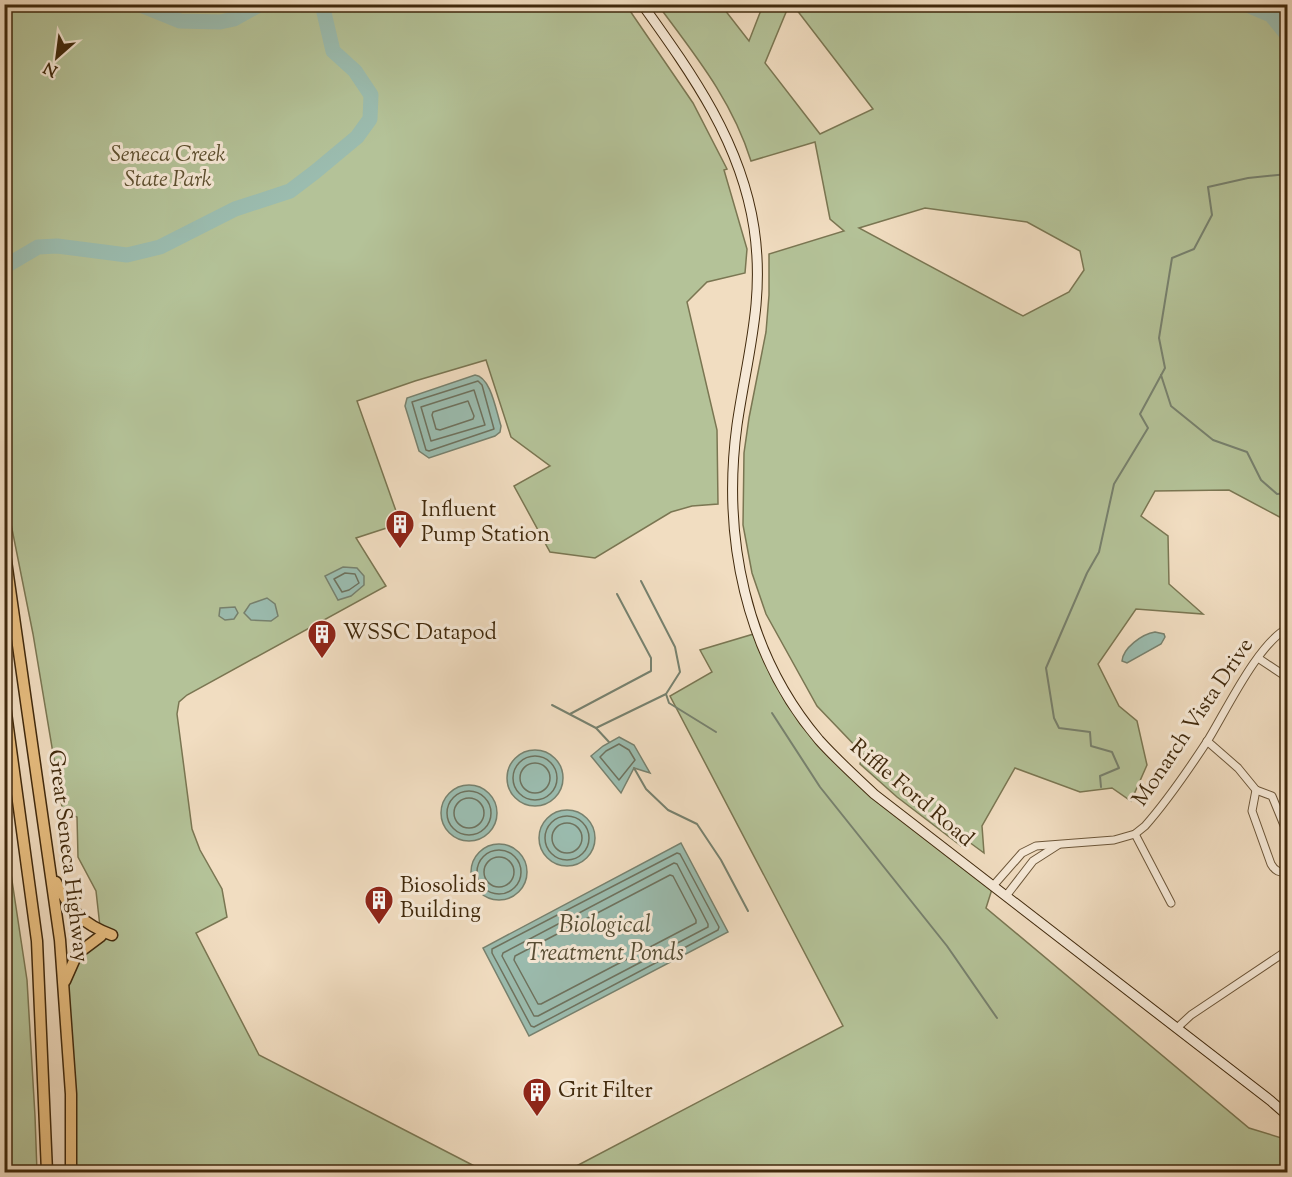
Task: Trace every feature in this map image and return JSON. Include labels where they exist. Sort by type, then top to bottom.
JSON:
[{"type":"main road","name":"Great Seneca Highway","points":[[4,547],[60,940],[71,1094],[71,1173]]},
{"type":"main road","name":"Great Seneca Highway","points":[[4,698],[37,941],[47,1173]]},
{"type":"main road","points":[[51,872],[64,900],[73,911],[88,925],[106,936],[77,954],[64,987]]},
{"type":"street","name":"Riffle Ford Road","points":[[642,4],[685,65],[718,118],[747,190],[755,229],[758,274],[756,320],[737,425],[731,506],[741,578],[758,633],[783,686],[818,738],[874,794],[1287,1116]]},
{"type":"street","name":"Monarch Vista Drive","points":[[993,886],[1022,853],[1036,846],[1114,840],[1135,834],[1156,814],[1207,741],[1269,643],[1287,628]]},
{"type":"street","points":[[1258,658],[1287,678]]},
{"type":"street","points":[[1207,741],[1238,768],[1256,790],[1272,796],[1287,835]]},
{"type":"street","points":[[1256,790],[1252,811],[1271,864],[1274,870],[1280,873],[1287,872]]},
{"type":"street","points":[[1135,834],[1171,903]]},
{"type":"street","name":"Monarch Vista Drive","points":[[1006,896],[1033,861],[1058,845]]},
{"type":"street","points":[[1177,1028],[1191,1015],[1287,950]]},
{"type":"green space","name":"Seneca Creek State Park","points":[[4,5],[626,5],[693,103],[727,169],[724,170],[747,249],[745,273],[707,282],[687,302],[717,430],[718,504],[692,506],[671,512],[595,558],[550,552],[514,486],[550,466],[511,437],[486,360],[357,401],[402,523],[356,538],[386,586],[187,695],[179,702],[177,714],[192,829],[200,850],[222,889],[227,917],[196,933],[259,1055],[486,1172],[68,1172],[64,987],[73,962],[101,936],[96,891],[78,857],[77,817],[63,813],[33,634],[10,519],[5,476]]},
{"type":"green space","points":[[658,5],[721,5],[749,41],[763,5],[789,5],[765,63],[820,134],[873,109],[793,5],[1287,5],[1288,371],[1284,373],[1281,389],[1288,395],[1287,521],[1229,490],[1155,491],[1141,516],[1168,536],[1169,584],[1203,614],[1136,609],[1098,664],[1119,706],[1137,721],[1147,765],[1131,801],[1112,788],[1080,792],[1015,768],[982,826],[984,853],[965,839],[961,846],[897,797],[860,764],[863,754],[817,706],[766,614],[752,573],[743,525],[744,453],[766,332],[769,254],[844,231],[830,219],[815,142],[751,161],[734,118],[723,98],[699,60]],"holes":[[[925,208],[1027,222],[1080,251],[1084,270],[1069,292],[1023,316],[859,228]]]},
{"type":"green space","points":[[757,633],[783,686],[838,760],[993,886],[986,908],[1249,1128],[1288,1140],[1287,1172],[565,1172],[843,1026],[670,696],[712,672],[700,650]]},
{"type":"green space","points":[[4,806],[11,874],[27,980],[37,1172],[5,1172]]},
{"type":"water","points":[[475,375],[481,377],[489,388],[501,426],[500,432],[495,436],[429,458],[419,451],[405,406],[407,398]]},
{"type":"water","points":[[343,567],[357,568],[364,576],[364,585],[351,596],[338,600],[325,576]]},
{"type":"water","points":[[267,598],[275,604],[278,616],[271,621],[251,620],[244,613],[250,604]]},
{"type":"water","points":[[235,607],[238,613],[234,619],[225,620],[219,616],[220,608]]},
{"type":"water","points":[[1155,632],[1164,634],[1165,637],[1161,644],[1127,663],[1122,661],[1126,651],[1134,642]]},
{"type":"water","points":[[619,737],[634,745],[650,773],[634,768],[621,793],[591,756]]},
{"type":"water","points":[[529,750],[541,750],[551,754],[559,762],[563,778],[559,794],[551,802],[541,806],[529,806],[519,802],[511,794],[507,784],[507,772],[511,762],[519,754]]},
{"type":"water","points":[[463,785],[475,785],[485,789],[493,797],[497,813],[493,829],[485,837],[475,841],[463,841],[453,837],[445,829],[441,819],[441,807],[445,797],[453,789]]},
{"type":"water","points":[[561,810],[573,810],[583,814],[591,822],[595,838],[591,854],[583,862],[573,866],[561,866],[551,862],[543,854],[539,844],[539,832],[543,822],[551,814]]},
{"type":"water","name":"Biological Treatment Ponds","points":[[681,843],[728,932],[529,1036],[483,948]]},
{"type":"water","points":[[493,844],[505,844],[515,848],[523,856],[527,872],[523,888],[515,896],[505,900],[493,900],[483,896],[475,888],[471,878],[471,866],[475,856],[483,848]]},
{"type":"waterway","points":[[138,4],[180,21],[220,22],[234,19],[261,4]]},
{"type":"waterway","points":[[4,267],[38,247],[57,246],[127,255],[160,247],[235,209],[290,191],[315,172],[357,137],[370,119],[371,95],[355,71],[333,51],[322,4]]},
{"type":"waterway","points":[[1245,4],[1271,15],[1288,36]]},
{"type":"waterway","points":[[1101,787],[1100,776],[1119,768],[1112,752],[1091,746],[1090,732],[1059,728],[1054,718],[1046,668],[1087,573],[1099,552],[1114,484],[1148,428],[1140,414],[1165,368],[1159,338],[1172,258],[1194,249],[1212,215],[1208,187],[1248,178],[1288,174]]},
{"type":"waterway","points":[[1161,375],[1171,406],[1213,440],[1247,452],[1261,480],[1277,494],[1288,493]]},
{"type":"waterway","points":[[596,728],[666,694],[680,672],[675,647],[641,581]]},
{"type":"waterway","points":[[570,714],[651,671],[651,658],[617,594]]},
{"type":"waterway","points":[[666,694],[669,703],[716,732]]},
{"type":"waterway","points":[[552,705],[596,728],[609,742]]},
{"type":"waterway","points":[[772,713],[820,787],[947,946],[997,1018]]},
{"type":"waterway","points":[[634,768],[646,789],[668,810],[697,824],[721,860],[748,911]]},
{"type":"place","name":"Influent Pump Station","points":[[400,550]]},
{"type":"place","name":"WSSC Datapod","points":[[322,660]]},
{"type":"place","name":"Biosolids Building","points":[[379,926]]},
{"type":"place","name":"Grit Filter","points":[[537,1118]]}]
